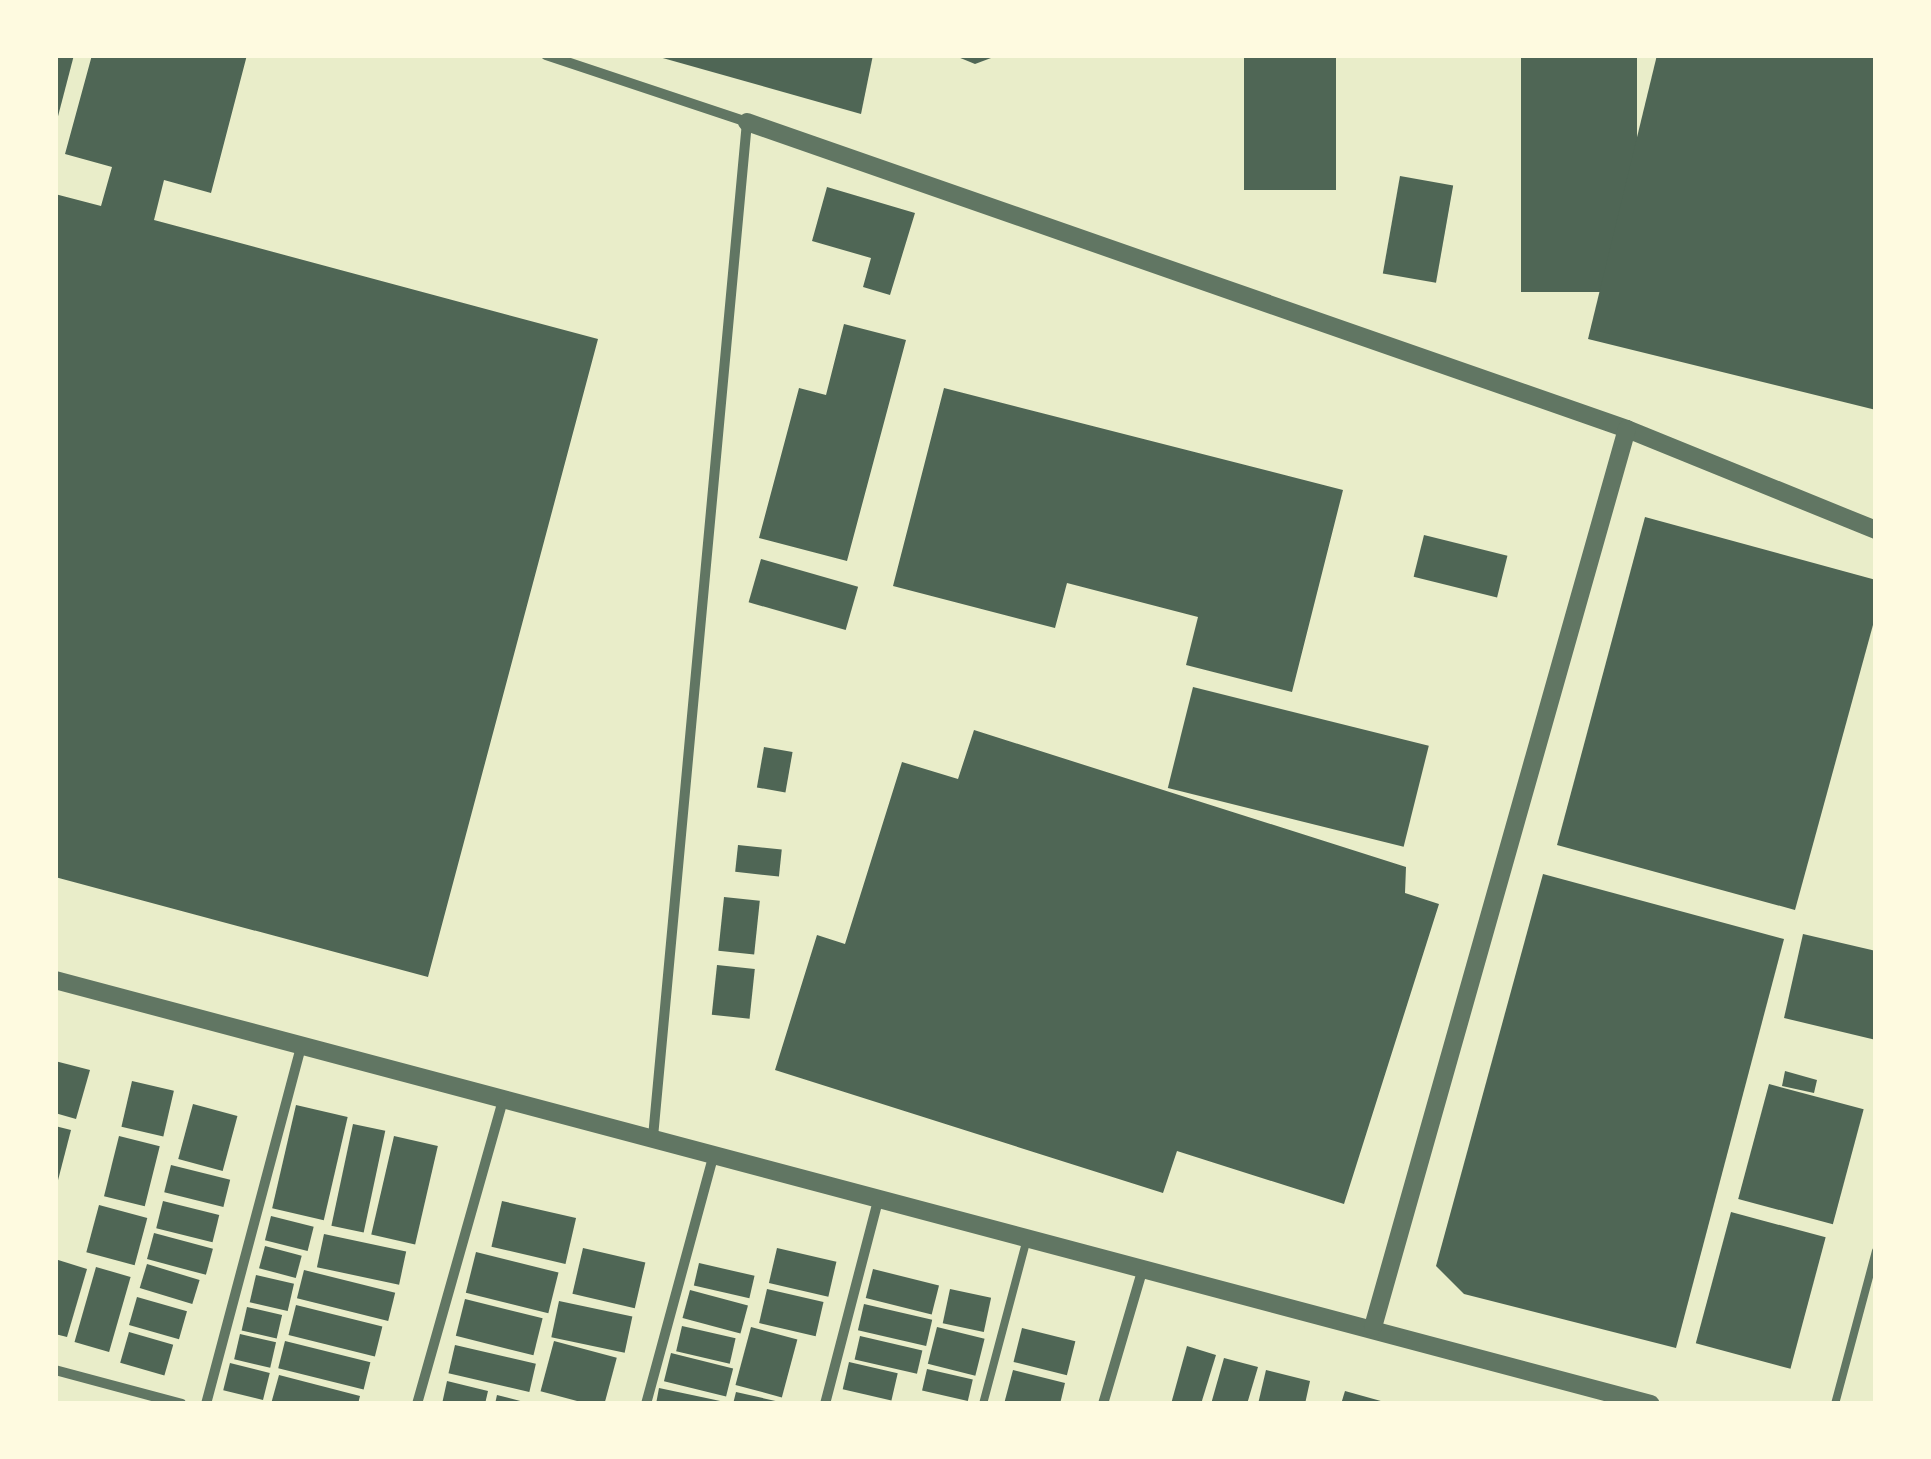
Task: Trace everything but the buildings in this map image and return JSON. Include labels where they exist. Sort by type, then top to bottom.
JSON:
[{"type":"street","points":[[546,55],[1628,429],[1876,530]]},
{"type":"street","points":[[654,1137],[747,122]]},
{"type":"street","points":[[1373,1327],[1628,429]]},
{"type":"street","points":[[55,980],[504,1096],[1652,1404]]},
{"type":"street","points":[[206,1404],[302,1044]]},
{"type":"street","points":[[417,1404],[504,1096]]},
{"type":"street","points":[[646,1404],[715,1153]]},
{"type":"street","points":[[826,1404],[879,1197]]},
{"type":"street","points":[[1103,1404],[1144,1268]]},
{"type":"street","points":[[55,1370],[182,1404]]},
{"type":"street","points":[[124,1404],[129,1389]]},
{"type":"lane","points":[[983,1404],[1028,1236]]},
{"type":"lane","points":[[1835,1404],[1876,1251]]}]
